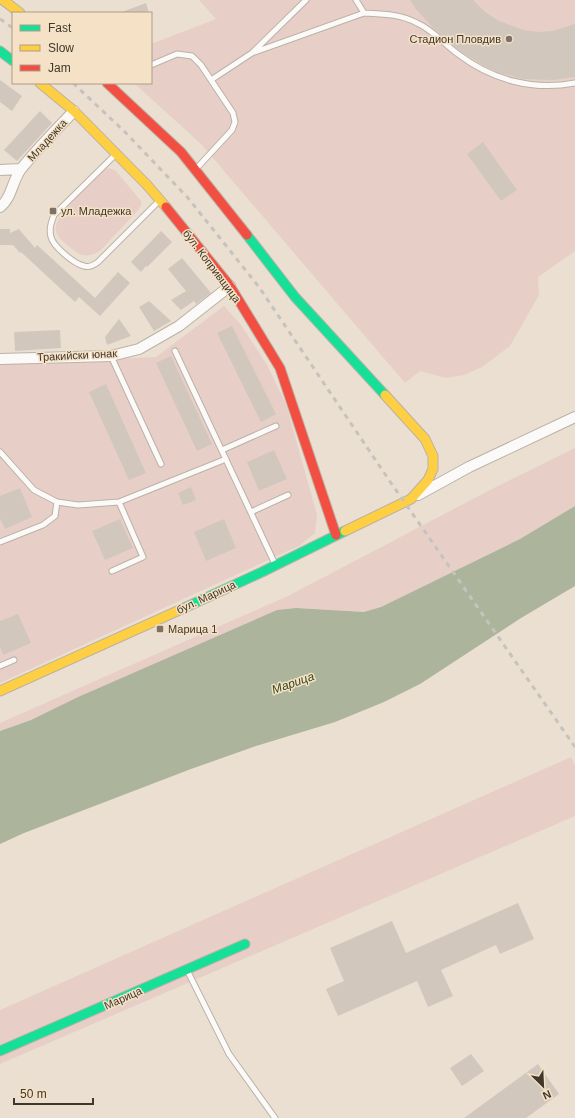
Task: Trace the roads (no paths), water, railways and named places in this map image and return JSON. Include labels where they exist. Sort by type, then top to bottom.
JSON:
[{"type":"main road","points":[[3,0],[19,12]]},
{"type":"main road","points":[[0,51],[12,60]]},
{"type":"main road","name":"бул. Копривщица","points":[[41,84],[74,111],[160,200],[230,286],[280,368],[336,535]]},
{"type":"main road","points":[[108,84],[181,152],[295,297],[425,439],[433,456],[434,468],[429,479],[411,499]]},
{"type":"main road","name":"бул. Марица","points":[[0,691],[275,565],[411,499]]},
{"type":"main road","name":"Марица","points":[[0,1051],[245,944]]},
{"type":"street","name":"Младежка","points":[[0,207],[6,201],[13,182],[21,169],[74,111]]},
{"type":"street","name":"Младежка","points":[[0,170],[21,169]]},
{"type":"street","name":"Тракийски юнак","points":[[0,359],[111,356],[138,349],[179,326],[230,286]]},
{"type":"street","points":[[411,499],[469,467],[575,417]]},
{"type":"lane","points":[[211,80],[252,53],[306,0]]},
{"type":"lane","points":[[356,0],[364,13]]},
{"type":"lane","points":[[252,53],[364,13],[396,15],[418,23],[436,34],[450,48],[472,64],[501,78],[521,84],[544,86],[575,83]]},
{"type":"lane","points":[[152,65],[177,54],[192,56],[201,65],[233,113],[235,122],[232,130],[195,169]]},
{"type":"lane","points":[[117,154],[54,215],[50,227],[51,237],[54,244],[80,264],[84,266],[93,266],[160,200]]},
{"type":"lane","points":[[175,351],[275,565]]},
{"type":"lane","points":[[111,356],[161,464]]},
{"type":"lane","points":[[222,450],[276,426]]},
{"type":"lane","points":[[0,452],[34,490],[57,502],[78,505],[119,502],[226,459]]},
{"type":"lane","points":[[251,512],[288,495]]},
{"type":"lane","points":[[0,542],[43,525],[55,516],[57,502]]},
{"type":"lane","points":[[112,571],[143,557],[119,502]]},
{"type":"lane","points":[[0,666],[14,660]]},
{"type":"lane","points":[[187,970],[229,1054],[275,1118]]},
{"type":"water","points":[[575,506],[575,586],[521,618],[420,684],[384,702],[335,722],[256,746],[191,769],[24,833],[0,844],[0,731],[31,720],[78,697],[277,610],[296,608],[364,612],[381,607],[520,539]]},
{"type":"railway","points":[[0,19],[12,27]]},
{"type":"railway","points":[[74,84],[125,132],[188,198],[259,287],[391,483],[575,747]]},
{"type":"place","name":"Стадион Пловдив","points":[[509,39]]},
{"type":"place","name":"ул. Младежка","points":[[53,211]]},
{"type":"place","name":"Марица 1","points":[[160,629]]}]
